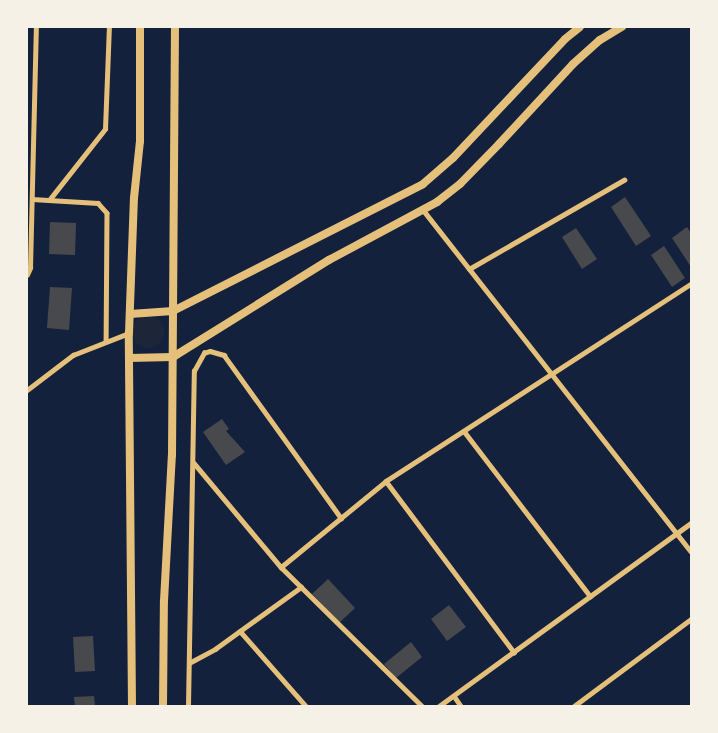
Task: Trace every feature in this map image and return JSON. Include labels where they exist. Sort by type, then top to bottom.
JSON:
[{"type":"highway","points":[[132,706],[129,333],[134,198],[140,141],[140,27]]},
{"type":"highway","points":[[163,706],[164,601],[172,455],[175,27]]},
{"type":"highway","points":[[130,314],[173,311],[423,184],[453,158],[565,39],[580,27]]},
{"type":"highway","points":[[129,358],[173,357],[329,260],[424,211],[460,184],[586,52],[622,27]]},
{"type":"street","points":[[27,275],[32,199],[36,27]]},
{"type":"street","points":[[50,199],[105,129],[109,27]]},
{"type":"street","points":[[27,51],[35,55]]},
{"type":"street","points":[[469,269],[624,180]]},
{"type":"street","points":[[32,199],[98,203],[107,213],[106,341]]},
{"type":"street","points":[[424,211],[691,551]]},
{"type":"street","points":[[281,567],[386,481],[691,284]]},
{"type":"street","points":[[27,390],[72,355],[129,333]]},
{"type":"street","points":[[188,706],[194,371],[204,354],[218,351],[228,360],[341,518]]},
{"type":"street","points":[[464,431],[590,596]]},
{"type":"street","points":[[194,463],[281,567],[422,706]]},
{"type":"street","points":[[386,481],[514,652]]},
{"type":"street","points":[[439,706],[691,523]]},
{"type":"street","points":[[189,663],[240,631],[301,586]]},
{"type":"street","points":[[574,706],[691,619]]},
{"type":"street","points":[[240,631],[306,706]]},
{"type":"street","points":[[453,696],[461,706]]},
{"type":"shaded area","points":[[148,316],[160,320],[164,332],[160,344],[148,348],[136,344],[132,332],[136,320]]},
{"type":"building","points":[[625,197],[651,236],[636,246],[611,207]]},
{"type":"building","points":[[50,222],[76,223],[75,255],[49,254]]},
{"type":"building","points":[[687,227],[691,233],[691,267],[672,238]]},
{"type":"building","points":[[576,228],[597,259],[582,269],[562,237]]},
{"type":"building","points":[[664,246],[685,278],[672,287],[651,255]]},
{"type":"building","points":[[50,287],[72,288],[69,330],[47,328]]},
{"type":"building","points":[[222,419],[229,429],[226,431],[245,452],[226,465],[203,432]]},
{"type":"building","points":[[328,579],[355,608],[339,623],[312,594]]},
{"type":"building","points":[[449,605],[466,627],[447,641],[431,619]]},
{"type":"building","points":[[93,636],[95,671],[75,672],[73,637]]},
{"type":"building","points":[[411,642],[422,657],[396,678],[384,664]]},
{"type":"building","points":[[94,696],[95,706],[75,706],[74,697]]}]
